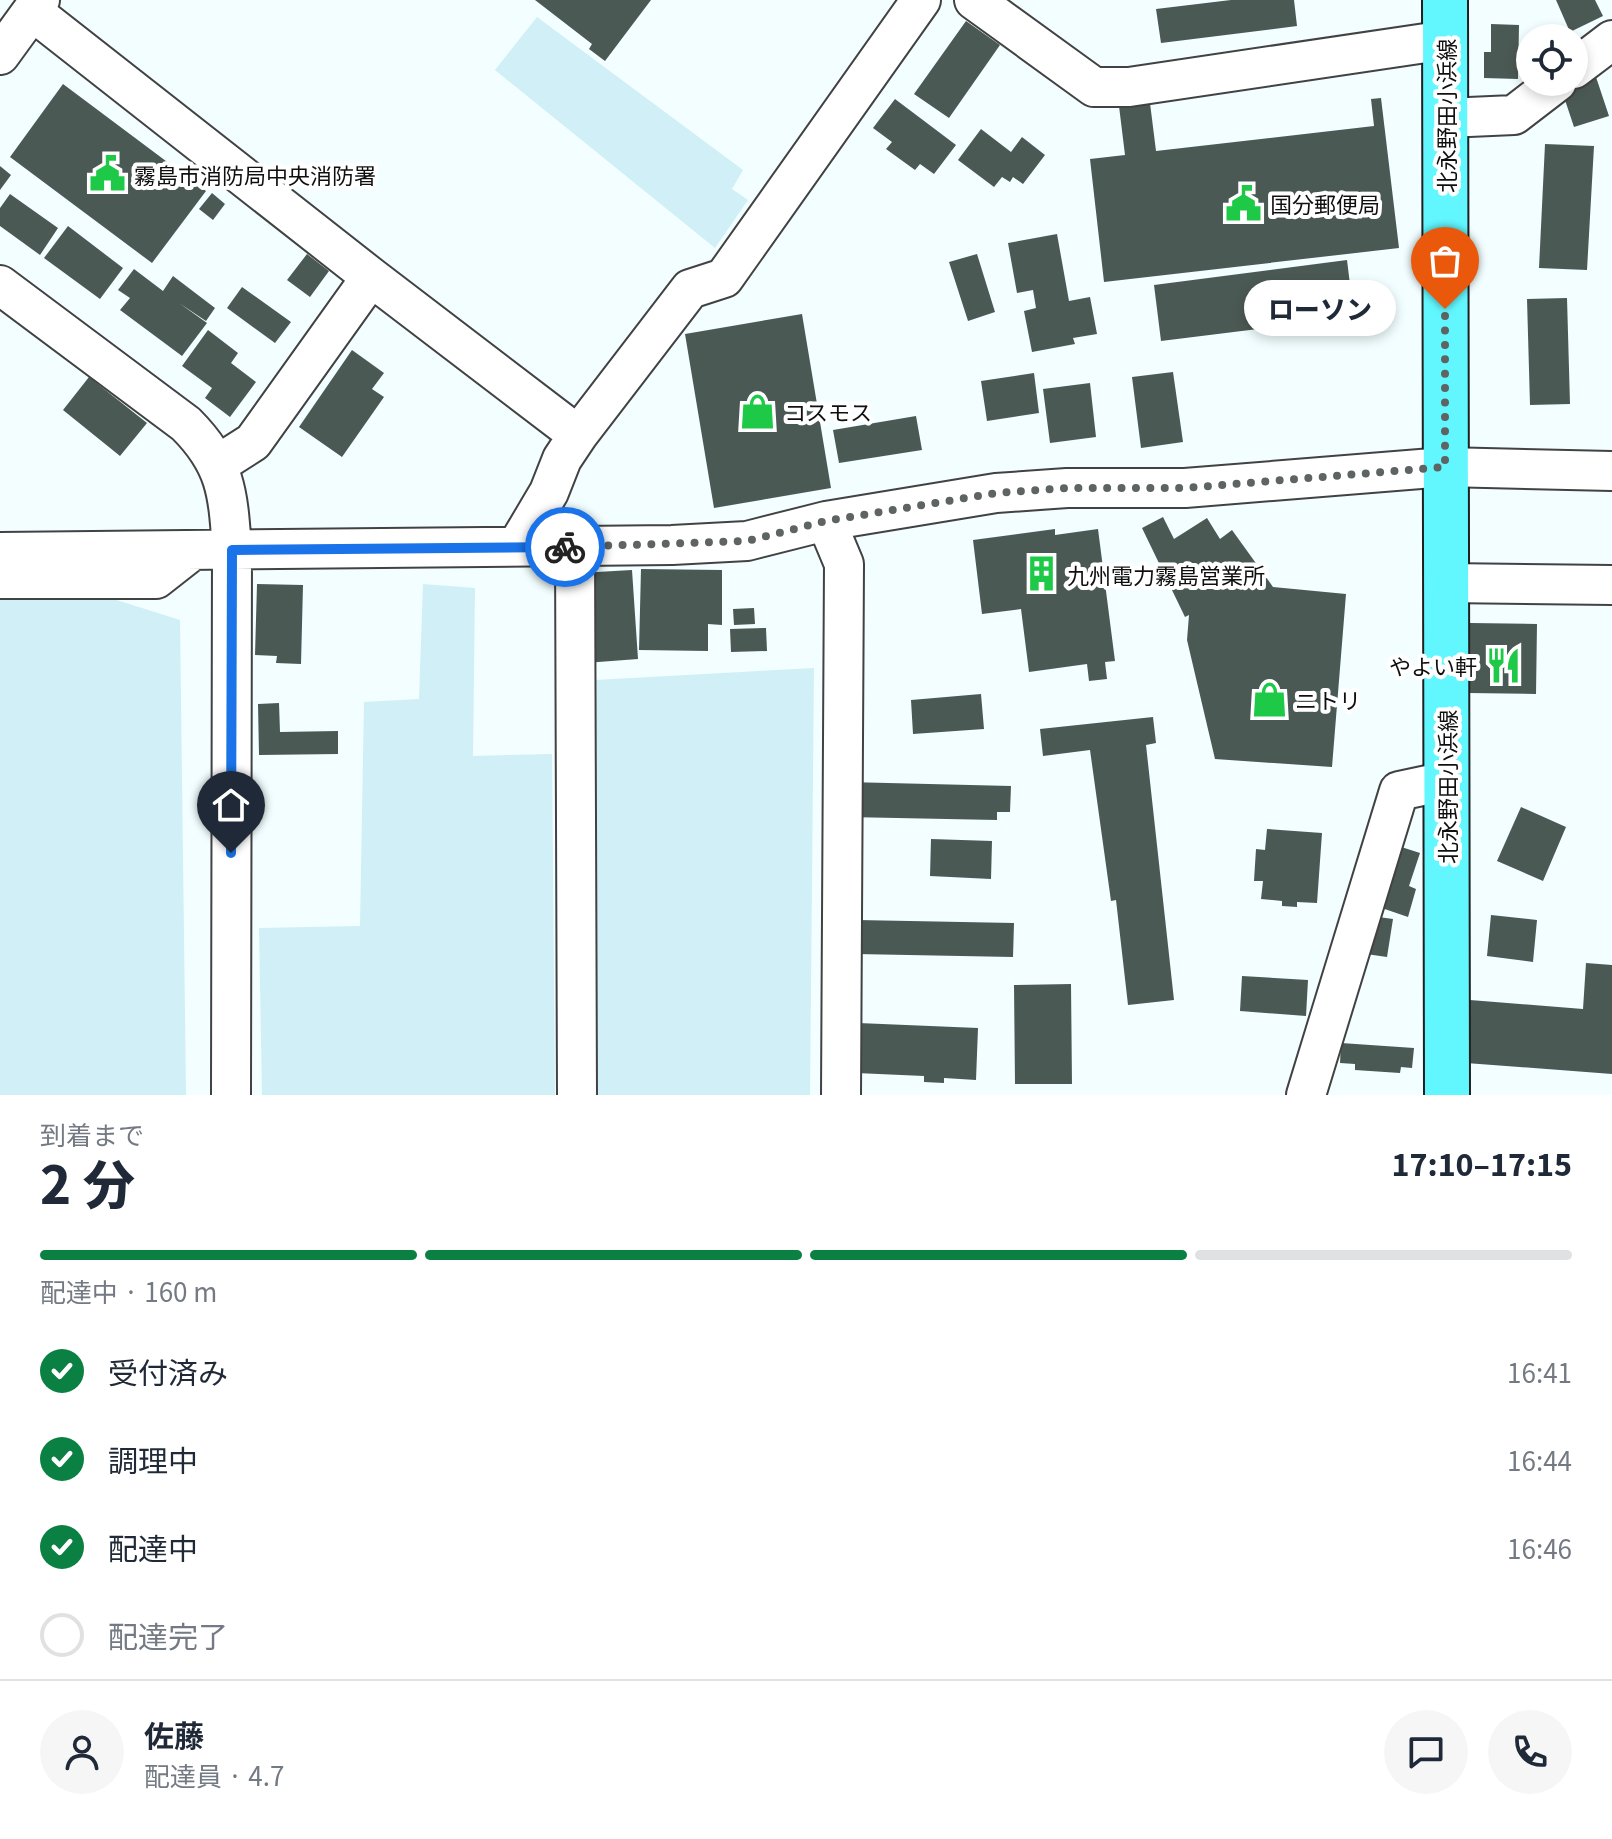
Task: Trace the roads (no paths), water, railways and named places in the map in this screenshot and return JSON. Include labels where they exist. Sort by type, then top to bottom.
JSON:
[{"type":"main road","name":"北永野田小浜線","points":[[1445,20],[1447,1095]]},
{"type":"street","points":[[517,546],[549,492],[562,459],[578,435],[690,289],[724,278],[921,0]]},
{"type":"street","points":[[974,0],[1094,87],[1129,87],[1445,20]]},
{"type":"street","points":[[0,55],[36,5],[371,277],[578,435]]},
{"type":"street","points":[[1588,58],[1612,40]]},
{"type":"street","points":[[1446,118],[1514,115],[1539,96]]},
{"type":"street","points":[[217,465],[253,442],[371,277]]},
{"type":"street","points":[[0,285],[186,424],[204,442],[227,493],[232,550],[231,1095]]},
{"type":"street","points":[[0,552],[575,547],[747,541],[826,521],[996,493],[1067,488],[1185,488],[1445,467],[1612,471]]},
{"type":"street","points":[[826,521],[844,564],[841,1095]]},
{"type":"street","points":[[575,547],[577,1095]]},
{"type":"street","points":[[0,579],[156,579],[193,550]]},
{"type":"street","points":[[1445,583],[1612,585]]},
{"type":"street","points":[[1306,1095],[1399,791],[1446,781]]},
{"type":"place","name":"霧島市消防局中央消防署","points":[[108,174]]},
{"type":"place","name":"国分郵便局","points":[[1244,203]]},
{"type":"place","name":"ローソン","points":[[1445,309]]},
{"type":"place","name":"コスモス","points":[[758,411]]},
{"type":"place","name":"九州電力霧島営業所","points":[[1041,574]]},
{"type":"place","name":"やよい軒","points":[[1503,665]]},
{"type":"place","name":"ニトリ","points":[[1269,699]]}]
